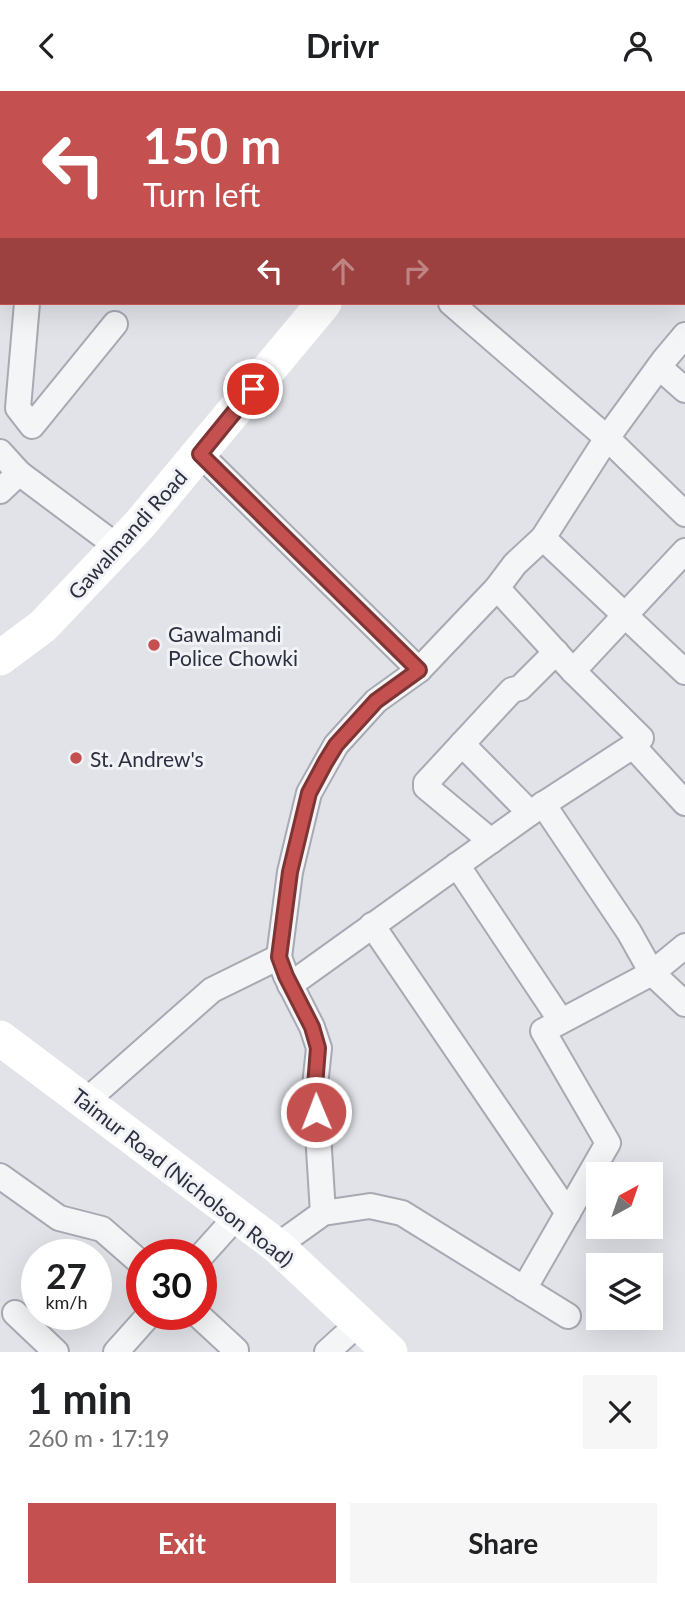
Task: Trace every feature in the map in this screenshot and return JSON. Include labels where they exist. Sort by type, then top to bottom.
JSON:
[{"type":"street","points":[[27,305],[18,408],[32,426],[115,324]]},
{"type":"street","name":"Gawalmandi Road","points":[[0,658],[43,626],[118,547],[200,454],[322,305]]},
{"type":"street","points":[[453,305],[607,438],[685,514]]},
{"type":"street","points":[[323,1213],[315,1086],[318,1048],[312,1027],[279,957],[290,872],[309,793],[336,745],[376,701],[419,670],[497,588],[515,564],[543,538],[607,438],[685,335]]},
{"type":"street","points":[[659,367],[685,390]]},
{"type":"street","points":[[0,452],[19,473],[118,547]]},
{"type":"street","points":[[200,454],[419,670]]},
{"type":"street","points":[[0,491],[19,473]]},
{"type":"street","points":[[543,538],[685,672]]},
{"type":"street","points":[[573,671],[685,551]]},
{"type":"street","points":[[290,985],[536,809],[633,747],[641,738],[573,671],[497,588]]},
{"type":"street","points":[[491,841],[426,787],[426,783],[512,690],[520,688],[556,652]]},
{"type":"street","points":[[462,744],[536,809],[629,932],[652,973],[685,1004]]},
{"type":"street","points":[[633,747],[685,803]]},
{"type":"street","points":[[457,865],[555,1012]]},
{"type":"street","points":[[372,925],[568,1213]]},
{"type":"street","points":[[524,1289],[608,1143],[543,1031],[652,973],[685,946]]},
{"type":"street","points":[[85,1102],[212,990],[279,957]]},
{"type":"street","name":"Taimur Road (Nicholson Road)","points":[[0,1038],[278,1246],[390,1352]]},
{"type":"street","points":[[0,1176],[59,1218],[102,1229],[126,1250]]},
{"type":"street","points":[[278,1246],[323,1213],[370,1206],[402,1213],[568,1316]]},
{"type":"street","points":[[216,1239],[237,1216]]},
{"type":"street","points":[[15,1313],[56,1352]]},
{"type":"street","points":[[327,1352],[359,1323]]},
{"type":"street","points":[[116,1352],[136,1330]]},
{"type":"street","points":[[214,1330],[236,1350]]},
{"type":"place","name":"Gawalmandi Police Chowki","points":[[154,645]]},
{"type":"place","name":"St. Andrew's","points":[[76,758]]},
{"type":"route","points":[[253,389],[200,454],[419,670],[376,701],[336,745],[309,793],[290,872],[279,957],[312,1027],[318,1048],[316,1112]]}]
